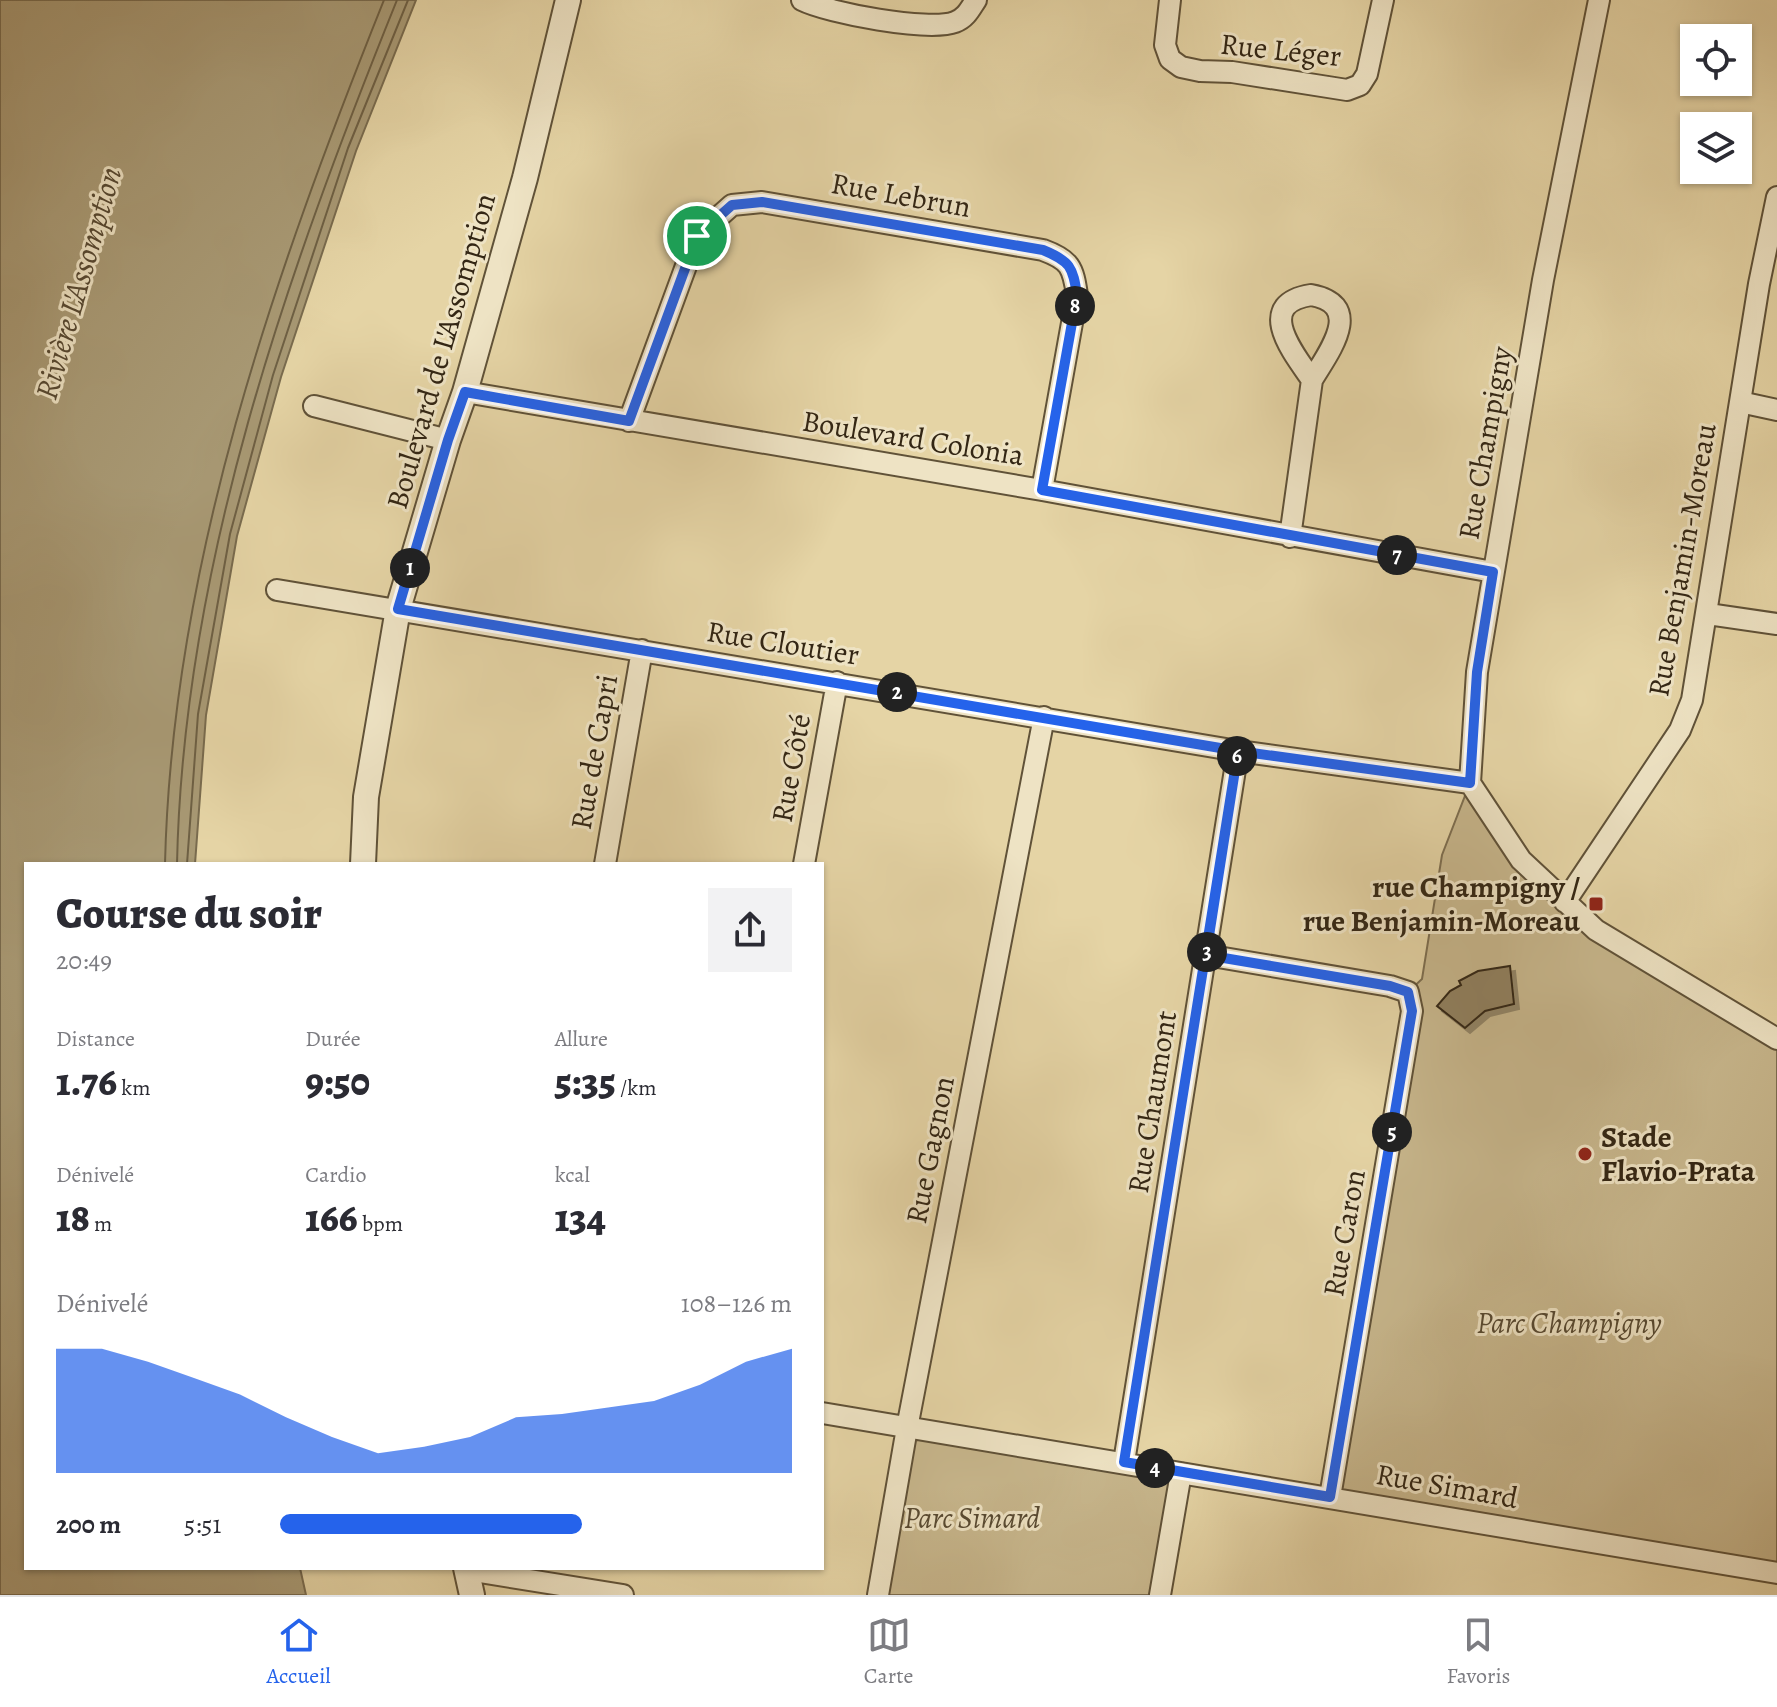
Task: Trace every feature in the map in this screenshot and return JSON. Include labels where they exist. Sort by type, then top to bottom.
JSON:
[{"type":"street","name":"Boulevard de L'Assomption","points":[[363,862],[366,797],[398,609],[465,392],[525,178],[568,0]]},
{"type":"street","points":[[802,0],[818,8],[912,24],[938,25],[954,23],[965,17],[976,0]]},
{"type":"street","name":"Rue Léger","points":[[1170,0],[1165,45],[1170,59],[1181,67],[1347,90],[1360,85],[1367,74],[1383,0]]},
{"type":"street","name":"Rue Champigny","points":[[1470,783],[1477,672],[1493,572],[1543,280],[1599,0]]},
{"type":"street","name":"Rue Benjamin-Moreau","points":[[1565,902],[1680,730],[1692,700],[1759,284],[1777,197]]},
{"type":"street","name":"Rue Lebrun","points":[[629,421],[697,236],[732,205],[777,204],[1043,250],[1062,258],[1074,272],[1077,295],[1042,490]]},
{"type":"street","points":[[1290,537],[1312,380]]},
{"type":"street","name":"Boulevard Colonia","points":[[465,392],[1042,490],[1493,572]]},
{"type":"street","points":[[1740,402],[1777,410]]},
{"type":"street","points":[[314,406],[448,440]]},
{"type":"street","name":"Rue Cloutier","points":[[277,590],[1238,751],[1470,783]]},
{"type":"street","points":[[1708,614],[1777,624]]},
{"type":"street","name":"Rue de Capri","points":[[605,862],[642,650]]},
{"type":"street","name":"Rue Côté","points":[[804,862],[837,682]]},
{"type":"street","name":"Rue Gagnon","points":[[878,1595],[907,1428],[1044,717]]},
{"type":"street","name":"Rue Chaumont","points":[[1124,1462],[1238,751]]},
{"type":"street","points":[[1470,783],[1521,860],[1596,930],[1777,1039]]},
{"type":"street","name":"Rue Caron","points":[[1206,955],[1390,986],[1408,992],[1412,1011],[1330,1497]]},
{"type":"street","name":"Rue Simard","points":[[824,1413],[1777,1573]]},
{"type":"street","points":[[1160,1595],[1181,1473]]},
{"type":"street","points":[[466,1570],[472,1595]]},
{"type":"street","points":[[472,1570],[623,1595]]},
{"type":"green space","name":"Parc Champigny","points":[[1470,783],[1565,902],[1777,1036],[1777,1573],[1330,1497],[1408,992],[1422,979],[1442,855]]},
{"type":"green space","name":"Parc Simard","points":[[907,1428],[1181,1473],[1160,1595],[878,1595]]},
{"type":"water","name":"Rivière L'Assomption","points":[[0,0],[416,0],[356,151],[281,377],[237,536],[206,715],[195,862],[24,862],[24,1570],[300,1570],[306,1595],[0,1595]]},
{"type":"building","points":[[1510,966],[1514,1004],[1485,1011],[1465,1028],[1437,1006],[1450,991],[1461,985],[1459,981],[1478,971]]},
{"type":"place","name":"rue Champigny / rue Benjamin-Moreau","points":[[1596,904]]},
{"type":"place","name":"Stade Flavio-Prata","points":[[1585,1154]]},
{"type":"route","points":[[697,236],[629,421],[465,392],[398,609],[1238,751],[1124,1462],[1330,1497],[1412,1011],[1408,992],[1390,986],[1206,955],[1238,751],[1470,783],[1477,672],[1493,572],[1042,490],[1077,295],[1074,272],[1062,258],[1043,250],[762,202],[732,205],[697,236]]}]
